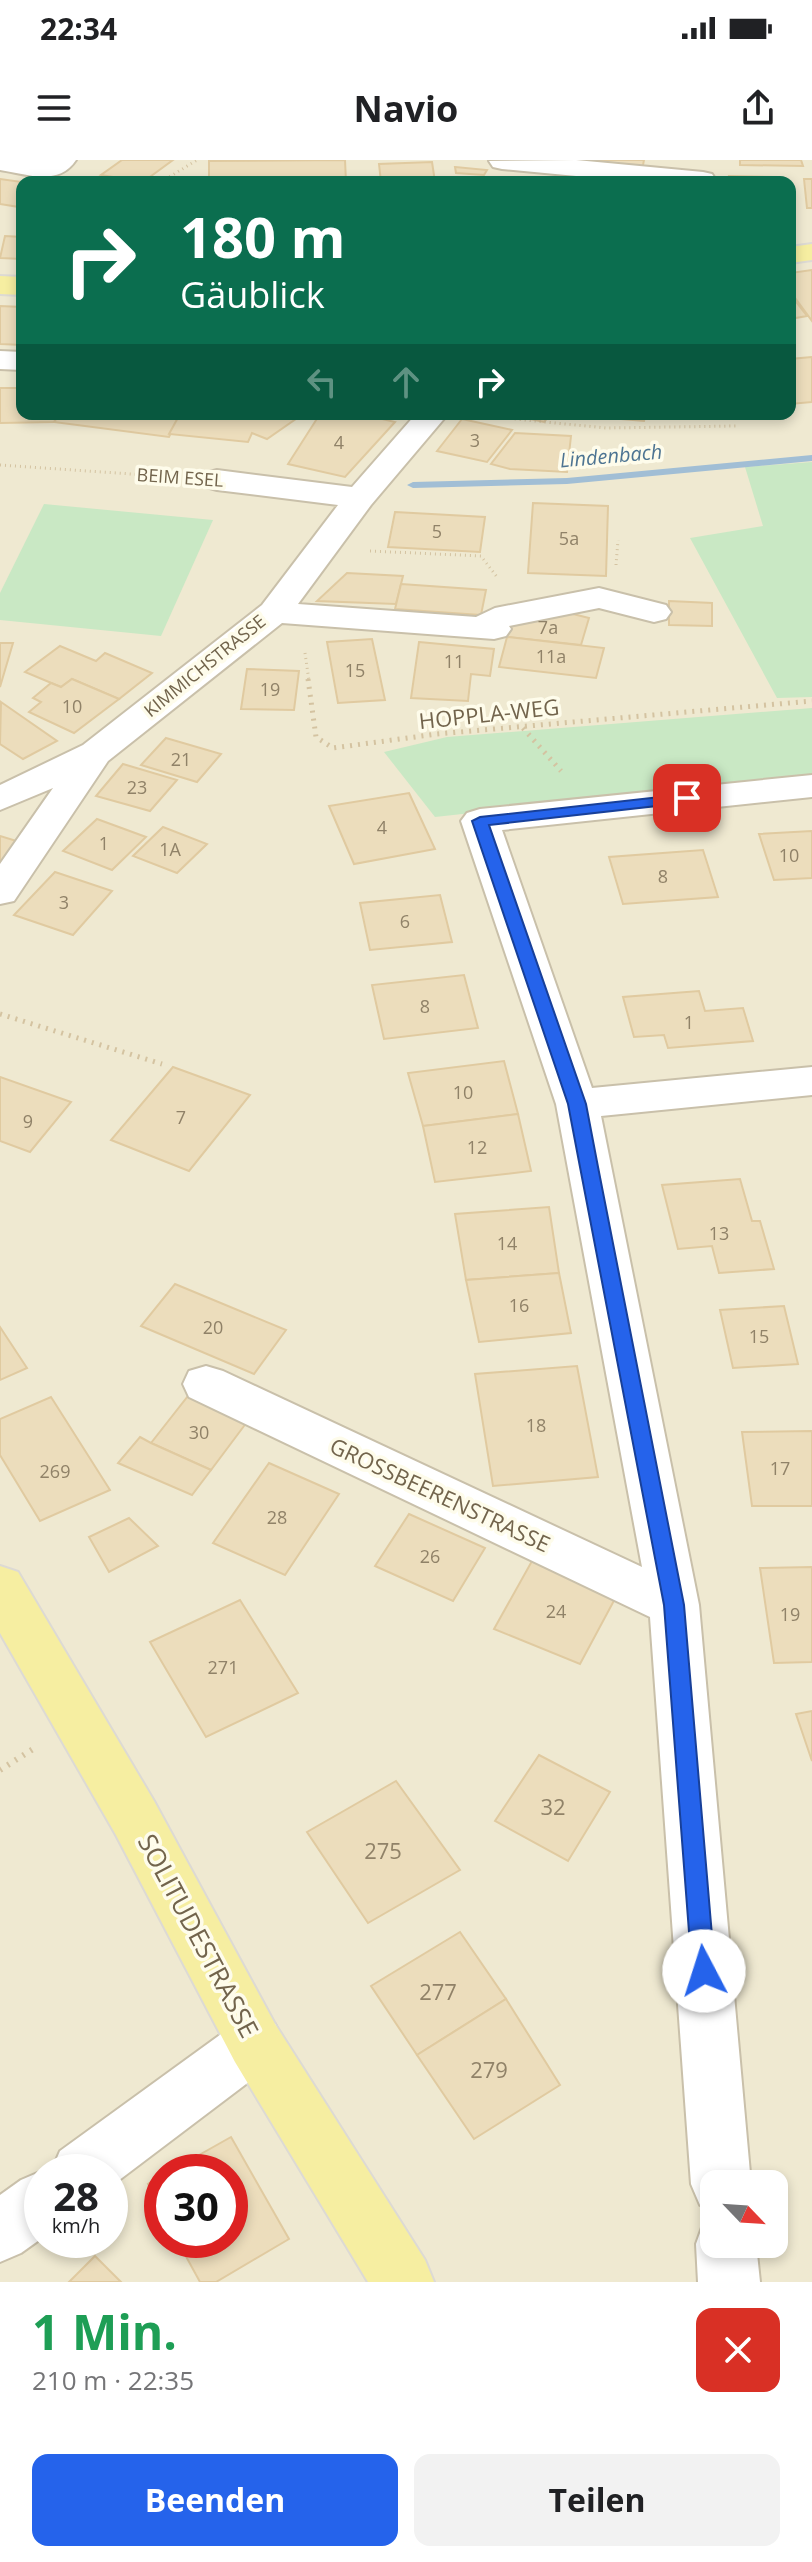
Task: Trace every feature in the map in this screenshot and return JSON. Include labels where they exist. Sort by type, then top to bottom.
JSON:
[{"type":"main road","name":"SOLITUDESTRASSE","points":[[0,1587],[135,1818],[255,2043],[403,2282]]},
{"type":"street","points":[[0,162],[49,170],[63,160]]},
{"type":"street","points":[[502,161],[703,174]]},
{"type":"street","name":"KIMMICHSTRASSE","points":[[0,799],[96,753],[274,612],[360,498],[428,420]]},
{"type":"street","name":"BEIM ESEL","points":[[217,480],[360,498]]},
{"type":"street","points":[[274,612],[489,629],[495,618],[599,598],[654,612]]},
{"type":"street","points":[[0,892],[96,753]]},
{"type":"street","points":[[720,2170],[674,1605],[577,1104],[480,821],[812,786]]},
{"type":"street","points":[[577,1104],[812,1081]]},
{"type":"street","name":"GROSSBEERENSTRASSE","points":[[206,1384],[674,1605]]},
{"type":"street","points":[[105,2154],[255,2043]]},
{"type":"street","points":[[0,2232],[24,2214]]},
{"type":"street","points":[[727,2258],[729,2282]]},
{"type":"path","points":[[171,176],[197,160]]},
{"type":"path","points":[[510,420],[544,425],[656,430],[737,426]]},
{"type":"path","name":"BEIM ESEL","points":[[0,465],[217,480]]},
{"type":"path","points":[[616,569],[618,540]]},
{"type":"path","points":[[321,549],[481,556],[491,573],[506,578]]},
{"type":"path","name":"HOPPLA-WEG","points":[[274,612],[302,628],[316,737],[333,748],[437,734],[697,708],[812,701]]},
{"type":"path","points":[[522,727],[593,808]]},
{"type":"path","points":[[0,1014],[162,1064]]},
{"type":"shaded area","points":[[0,160],[812,160],[812,2282],[0,2282]]},
{"type":"green space","points":[[812,462],[812,697],[777,698],[690,538],[763,526],[745,467]]},
{"type":"green space","points":[[44,504],[213,520],[161,636],[0,620],[0,593]]},
{"type":"green space","points":[[812,708],[812,775],[435,817],[384,752],[447,737]]},
{"type":"building","points":[[122,160],[173,160],[151,176],[101,175]]},
{"type":"building","points":[[345,160],[346,176],[209,176],[209,161]]},
{"type":"building","points":[[564,160],[644,160],[642,170],[562,165]]},
{"type":"building","points":[[740,160],[801,160],[803,166],[740,165]]},
{"type":"building","points":[[432,162],[434,176],[380,176],[379,164]]},
{"type":"building","points":[[455,167],[487,170],[484,175],[456,173]]},
{"type":"building","points":[[0,179],[16,181],[16,207],[0,204]]},
{"type":"building","points":[[804,179],[812,179],[812,208],[807,208]]},
{"type":"building","points":[[5,236],[16,237],[16,259],[0,258]]},
{"type":"building","points":[[812,270],[812,321],[796,299],[796,272]]},
{"type":"building","points":[[796,302],[807,316],[796,318]]},
{"type":"building","points":[[0,306],[16,307],[16,345],[0,344]]},
{"type":"building","points":[[812,357],[812,402],[796,403],[796,358]]},
{"type":"building","points":[[0,388],[16,388],[16,420],[56,420],[54,422],[0,423]]},
{"type":"building","points":[[56,420],[177,420],[169,437],[54,422]]},
{"type":"building","points":[[177,420],[294,420],[267,439],[252,433],[248,442],[169,434]]},
{"type":"building","points":[[316,420],[395,422],[345,477],[288,464]]},
{"type":"building","points":[[461,420],[512,430],[487,462],[437,451]]},
{"type":"building","points":[[515,433],[571,436],[567,472],[510,469],[491,464]]},
{"type":"building","points":[[533,503],[608,506],[606,576],[528,573]]},
{"type":"building","points":[[395,512],[485,517],[480,552],[388,547]]},
{"type":"building","points":[[347,573],[403,576],[396,604],[317,601]]},
{"type":"building","points":[[401,584],[486,590],[481,615],[395,609]]},
{"type":"building","points":[[669,601],[712,603],[712,626],[669,625]]},
{"type":"building","points":[[565,612],[589,618],[581,645],[507,637],[512,617]]},
{"type":"building","points":[[507,637],[604,648],[596,678],[499,667]]},
{"type":"building","points":[[372,639],[385,700],[338,703],[327,642]]},
{"type":"building","points":[[419,642],[494,649],[490,676],[471,674],[468,701],[411,698]]},
{"type":"building","points":[[0,643],[13,643],[0,687]]},
{"type":"building","points":[[60,646],[96,661],[105,653],[152,673],[119,699],[72,679],[61,687],[25,672]]},
{"type":"building","points":[[247,669],[299,671],[294,710],[241,709]]},
{"type":"building","points":[[72,679],[119,699],[74,733],[29,712],[41,702],[33,698],[51,683],[61,687]]},
{"type":"building","points":[[1,702],[57,741],[23,759],[0,744]]},
{"type":"building","points":[[166,738],[221,754],[197,782],[141,765]]},
{"type":"building","points":[[123,764],[177,780],[150,811],[96,796]]},
{"type":"building","points":[[409,793],[435,849],[354,864],[329,806]]},
{"type":"building","points":[[97,819],[146,837],[112,870],[63,851]]},
{"type":"building","points":[[163,827],[207,844],[177,873],[133,856]]},
{"type":"building","points":[[812,831],[812,878],[774,880],[759,834]]},
{"type":"building","points":[[0,836],[23,843],[0,868]]},
{"type":"building","points":[[703,850],[718,897],[623,904],[609,857]]},
{"type":"building","points":[[55,872],[112,891],[73,935],[14,915]]},
{"type":"building","points":[[440,895],[452,942],[370,950],[360,903]]},
{"type":"building","points":[[464,975],[478,1028],[384,1039],[372,985]]},
{"type":"building","points":[[699,991],[705,1011],[743,1008],[753,1041],[668,1048],[664,1035],[634,1037],[623,997]]},
{"type":"building","points":[[504,1061],[518,1114],[423,1126],[408,1073]]},
{"type":"building","points":[[173,1067],[250,1095],[189,1171],[111,1140]]},
{"type":"building","points":[[0,1077],[71,1102],[30,1152],[0,1141]]},
{"type":"building","points":[[518,1114],[531,1171],[435,1182],[423,1126]]},
{"type":"building","points":[[740,1179],[752,1221],[760,1221],[774,1269],[719,1273],[712,1246],[678,1249],[662,1185]]},
{"type":"building","points":[[549,1207],[559,1273],[466,1280],[455,1214]]},
{"type":"building","points":[[559,1273],[571,1333],[479,1342],[466,1280]]},
{"type":"building","points":[[175,1284],[286,1330],[254,1374],[141,1326]]},
{"type":"building","points":[[784,1306],[798,1364],[733,1368],[720,1310]]},
{"type":"building","points":[[0,1327],[27,1368],[0,1380]]},
{"type":"building","points":[[577,1366],[598,1477],[493,1486],[475,1374]]},
{"type":"building","points":[[188,1396],[247,1422],[211,1470],[151,1443]]},
{"type":"building","points":[[51,1397],[110,1490],[40,1521],[0,1455],[0,1419]]},
{"type":"building","points":[[812,1431],[812,1506],[752,1506],[742,1432]]},
{"type":"building","points":[[140,1437],[211,1470],[192,1495],[118,1463]]},
{"type":"building","points":[[269,1463],[339,1494],[285,1575],[213,1543]]},
{"type":"building","points":[[409,1514],[485,1548],[453,1601],[375,1566]]},
{"type":"building","points":[[129,1518],[158,1546],[109,1572],[89,1537]]},
{"type":"building","points":[[532,1561],[617,1595],[580,1664],[494,1629]]},
{"type":"building","points":[[812,1567],[812,1662],[774,1663],[760,1568]]},
{"type":"building","points":[[240,1600],[298,1693],[206,1737],[150,1642]]},
{"type":"building","points":[[812,1711],[812,1761],[796,1714]]},
{"type":"building","points":[[539,1755],[610,1792],[568,1861],[495,1821]]},
{"type":"building","points":[[396,1781],[460,1870],[368,1923],[307,1832]]},
{"type":"building","points":[[460,1932],[506,1999],[417,2055],[371,1986]]},
{"type":"building","points":[[506,1999],[560,2085],[474,2139],[417,2055]]},
{"type":"building","points":[[231,2137],[241,2154],[201,2154]]},
{"type":"building","points":[[248,2167],[289,2239],[216,2282],[200,2282],[187,2258],[248,2258]]},
{"type":"building","points":[[93,2258],[97,2258],[121,2282],[69,2282]]},
{"type":"waterway","name":"Lindenbach","points":[[413,485],[567,481],[812,458]]},
{"type":"route","points":[[687,798],[480,821],[577,1104],[674,1605],[704,1971]]}]
